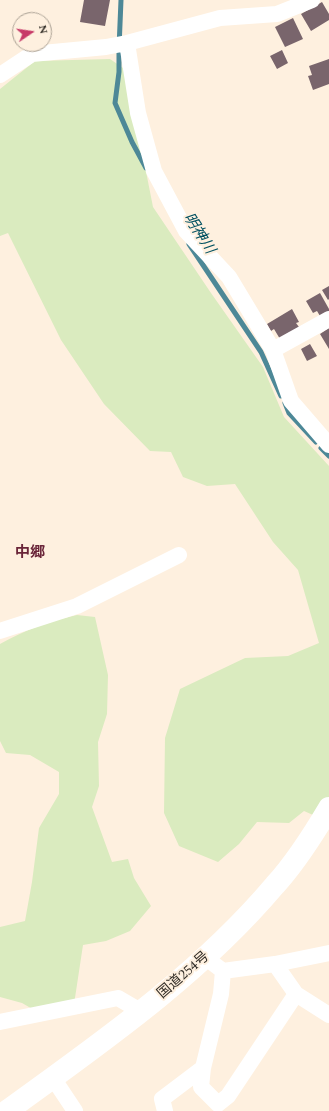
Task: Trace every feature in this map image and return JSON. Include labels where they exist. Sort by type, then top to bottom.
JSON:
[{"type":"highway","name":"国道254号","points":[[7,1111],[142,1012],[206,958],[276,885],[300,853],[329,808]]},
{"type":"street","points":[[0,75],[32,54],[117,45],[220,18],[277,14],[312,0]]},
{"type":"street","points":[[117,45],[154,171],[186,231],[229,277],[273,350],[291,402],[329,445]]},
{"type":"street","points":[[273,350],[329,319]]},
{"type":"street","points":[[0,631],[77,606],[179,555]]},
{"type":"street","points":[[206,958],[223,971],[275,964],[329,953]]},
{"type":"street","points":[[275,964],[296,994],[329,1015]]},
{"type":"street","points":[[223,971],[221,994],[201,1087],[218,1104],[228,1096],[296,994]]},
{"type":"street","points":[[0,1022],[118,998],[142,1012]]},
{"type":"street","points":[[165,1111],[162,1099],[204,1068]]},
{"type":"street","points":[[53,1078],[75,1111]]},
{"type":"green space","points":[[110,59],[126,70],[153,207],[263,367],[284,417],[329,466],[329,822],[304,811],[289,823],[257,822],[239,844],[218,862],[179,846],[164,813],[165,738],[180,689],[245,658],[288,656],[319,643],[298,570],[273,542],[235,484],[207,486],[183,477],[171,452],[150,451],[104,404],[61,340],[8,233],[0,236],[0,89],[35,61]]},
{"type":"green space","points":[[77,615],[95,617],[108,675],[107,714],[98,742],[99,786],[92,807],[112,862],[128,859],[134,878],[151,906],[130,931],[106,941],[83,945],[73,1011],[48,1018],[22,1003],[0,997],[0,927],[25,921],[39,828],[59,794],[59,772],[30,755],[6,753],[0,741],[0,644],[37,626]]},
{"type":"building","points":[[84,0],[110,0],[105,26],[80,22]]},
{"type":"building","points":[[322,2],[329,14],[329,20],[311,31],[301,14]]},
{"type":"building","points":[[293,18],[303,39],[285,47],[275,27]]},
{"type":"building","points":[[282,50],[288,63],[277,69],[270,56]]},
{"type":"building","points":[[329,59],[329,84],[313,90],[308,76],[312,75],[309,66]]},
{"type":"building","points":[[329,286],[329,299],[328,300],[322,290]]},
{"type":"building","points":[[320,293],[329,311],[320,316],[317,311],[313,313],[306,301]]},
{"type":"building","points":[[292,309],[299,322],[296,323],[299,327],[280,339],[274,329],[271,331],[267,324]]},
{"type":"building","points":[[329,328],[329,349],[320,334]]},
{"type":"building","points":[[310,344],[317,356],[307,361],[301,349]]},
{"type":"waterway","name":"明神川","points":[[121,0],[119,72],[115,103],[132,142],[146,168]]},
{"type":"waterway","name":"明神川","points":[[189,244],[261,352],[281,396]]},
{"type":"waterway","name":"明神川","points":[[285,403],[289,413],[316,442]]},
{"type":"waterway","name":"明神川","points":[[321,448],[329,456]]},
{"type":"district","name":"中郷","points":[[30,554]]}]
